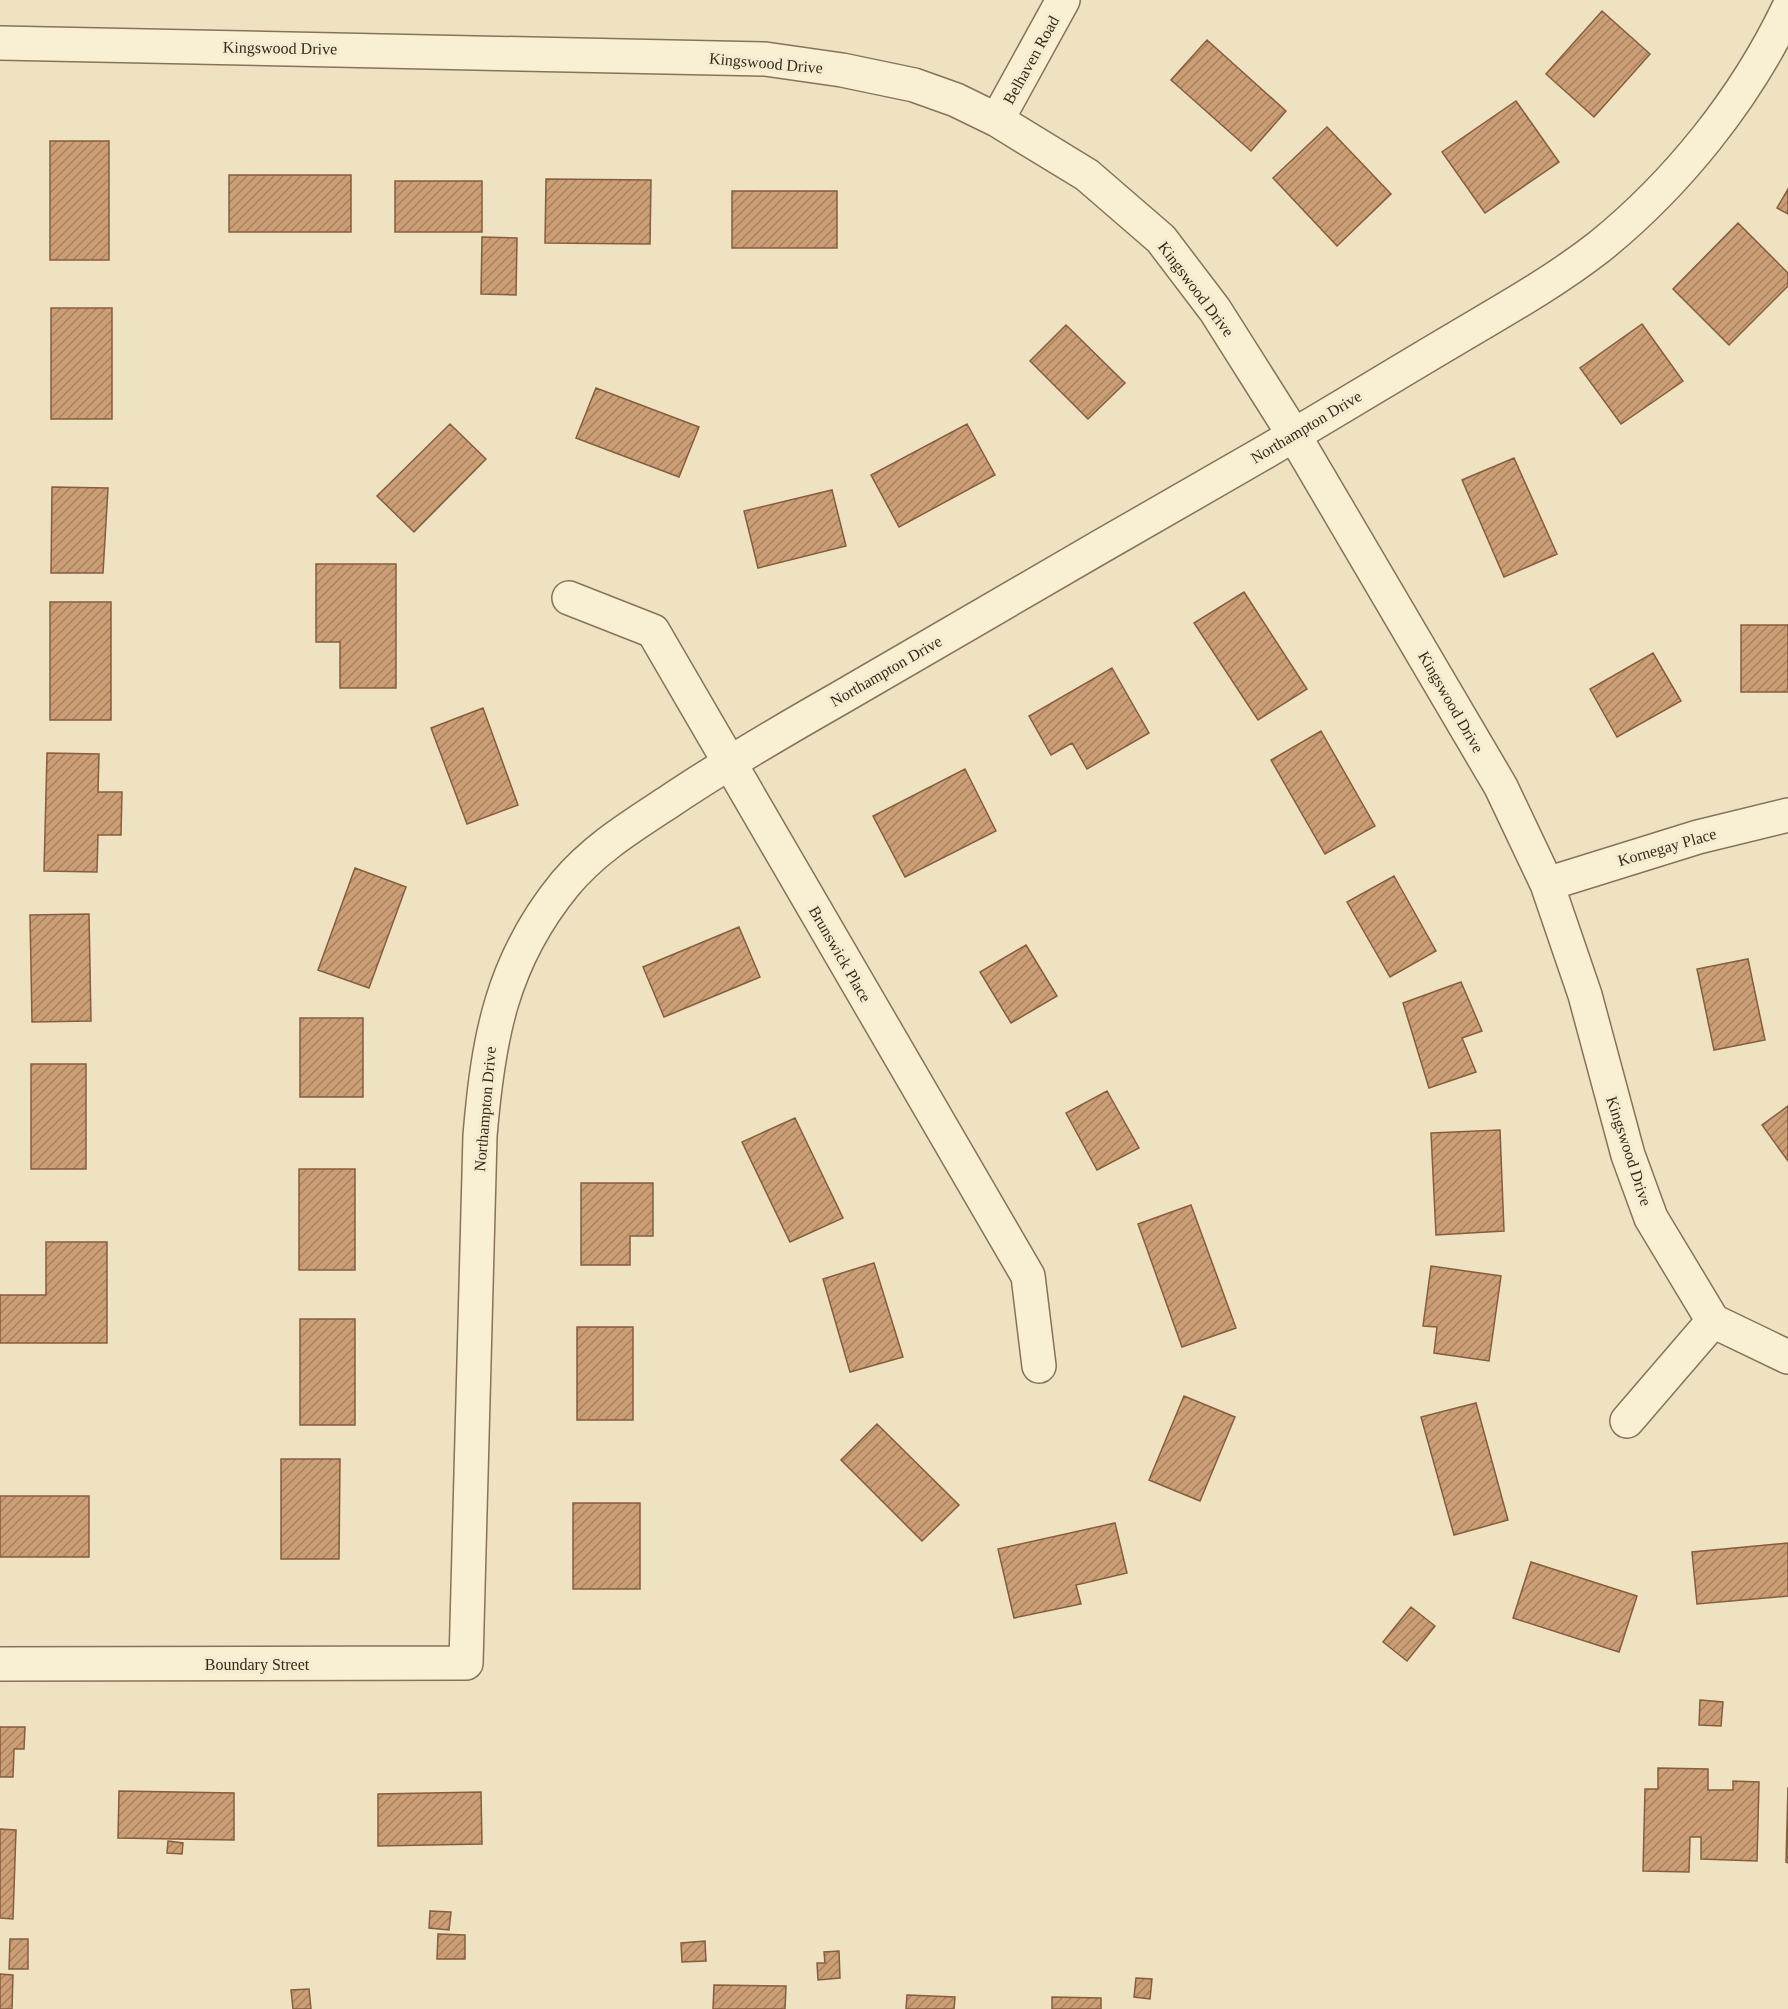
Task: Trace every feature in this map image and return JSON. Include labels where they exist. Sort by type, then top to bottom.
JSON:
[{"type":"street","name":"Belhaven Road","points":[[998,120],[1063,0]]},
{"type":"street","name":"Northampton Drive","points":[[467,1615],[480,1136],[486,1062],[498,1010],[527,940],[566,883],[603,845],[728,763],[1294,435],[1550,282],[1600,246],[1678,170],[1717,125],[1772,41],[1788,9]]},
{"type":"street","name":"Kingswood Drive","points":[[0,43],[623,54],[765,59],[842,70],[914,85],[956,100],[998,120],[1087,175],[1161,239],[1215,310],[1294,435],[1501,787],[1547,884],[1585,994],[1628,1155],[1651,1218],[1713,1321]]},
{"type":"street","name":"Brunswick Place","points":[[568,597],[653,631],[1028,1276],[1039,1366]]},
{"type":"street","name":"Kornegay Place","points":[[1547,884],[1698,837],[1788,815]]},
{"type":"street","points":[[1627,1421],[1713,1321],[1788,1357]]},
{"type":"street","name":"Boundary Street","points":[[0,1664],[466,1663],[467,1615]]},
{"type":"building","points":[[1602,11],[1650,54],[1594,117],[1546,74]]},
{"type":"building","points":[[1207,40],[1286,111],[1251,151],[1171,80]]},
{"type":"building","points":[[1516,101],[1559,162],[1485,213],[1442,152]]},
{"type":"building","points":[[1327,127],[1391,194],[1337,246],[1273,178]]},
{"type":"building","points":[[50,141],[109,141],[109,260],[50,260]]},
{"type":"building","points":[[229,175],[351,175],[351,232],[229,232]]},
{"type":"building","points":[[546,179],[651,180],[650,244],[545,243]]},
{"type":"building","points":[[395,181],[482,181],[482,232],[395,232]]},
{"type":"building","points":[[1788,189],[1788,214],[1777,208]]},
{"type":"building","points":[[732,191],[837,191],[837,248],[732,248]]},
{"type":"building","points":[[1738,223],[1788,273],[1788,286],[1729,345],[1673,289]]},
{"type":"building","points":[[482,237],[517,238],[516,295],[481,294]]},
{"type":"building","points":[[51,308],[112,308],[112,419],[51,419]]},
{"type":"building","points":[[1642,324],[1683,381],[1621,424],[1580,368]]},
{"type":"building","points":[[1066,325],[1125,383],[1088,419],[1030,361]]},
{"type":"building","points":[[596,388],[699,427],[679,477],[576,438]]},
{"type":"building","points":[[450,424],[486,459],[414,532],[377,496]]},
{"type":"building","points":[[967,424],[995,475],[899,527],[871,475]]},
{"type":"building","points":[[1514,458],[1557,554],[1504,577],[1462,480]]},
{"type":"building","points":[[52,487],[108,488],[103,573],[51,573]]},
{"type":"building","points":[[832,490],[846,546],[758,568],[744,511]]},
{"type":"building","points":[[316,564],[396,564],[396,688],[340,688],[340,642],[316,642]]},
{"type":"building","points":[[1244,592],[1307,689],[1258,720],[1194,623]]},
{"type":"building","points":[[50,602],[111,602],[111,720],[50,720]]},
{"type":"building","points":[[1741,625],[1788,625],[1788,692],[1741,692]]},
{"type":"building","points":[[1653,653],[1681,701],[1617,737],[1590,689]]},
{"type":"building","points":[[1112,668],[1149,733],[1087,769],[1072,743],[1051,755],[1029,716]]},
{"type":"building","points":[[483,708],[518,805],[467,824],[431,728]]},
{"type":"building","points":[[1321,731],[1375,826],[1325,854],[1271,760]]},
{"type":"building","points":[[47,753],[99,754],[98,792],[122,792],[121,835],[98,835],[97,872],[44,871]]},
{"type":"building","points":[[965,769],[996,831],[905,877],[873,816]]},
{"type":"building","points":[[355,868],[406,887],[369,988],[318,970]]},
{"type":"building","points":[[1394,876],[1436,951],[1390,977],[1347,902]]},
{"type":"building","points":[[89,914],[91,1021],[32,1022],[30,915]]},
{"type":"building","points":[[739,927],[760,977],[664,1017],[643,967]]},
{"type":"building","points":[[1026,945],[1057,996],[1011,1023],[980,972]]},
{"type":"building","points":[[1748,959],[1765,1040],[1714,1050],[1697,969]]},
{"type":"building","points":[[1461,982],[1482,1031],[1462,1038],[1476,1072],[1429,1088],[1403,1003]]},
{"type":"building","points":[[300,1018],[363,1018],[363,1097],[300,1097]]},
{"type":"building","points":[[31,1064],[86,1064],[86,1169],[31,1169]]},
{"type":"building","points":[[1107,1091],[1139,1148],[1097,1170],[1066,1113]]},
{"type":"building","points":[[1788,1106],[1788,1161],[1762,1125]]},
{"type":"building","points":[[795,1118],[843,1218],[790,1242],[742,1142]]},
{"type":"building","points":[[1500,1130],[1504,1231],[1436,1235],[1431,1133]]},
{"type":"building","points":[[299,1169],[355,1169],[355,1270],[299,1270]]},
{"type":"building","points":[[581,1183],[653,1183],[653,1236],[630,1236],[630,1265],[581,1265]]},
{"type":"building","points":[[1191,1205],[1236,1328],[1182,1347],[1138,1224]]},
{"type":"building","points":[[46,1242],[107,1242],[107,1343],[0,1343],[0,1295],[46,1295]]},
{"type":"building","points":[[874,1263],[903,1357],[850,1372],[823,1279]]},
{"type":"building","points":[[1431,1266],[1501,1276],[1489,1361],[1434,1353],[1437,1327],[1423,1326]]},
{"type":"building","points":[[300,1319],[355,1319],[355,1425],[300,1425]]},
{"type":"building","points":[[577,1327],[633,1327],[633,1420],[577,1420]]},
{"type":"building","points":[[1184,1396],[1235,1417],[1200,1501],[1149,1480]]},
{"type":"building","points":[[1476,1403],[1508,1520],[1454,1535],[1421,1417]]},
{"type":"building","points":[[877,1424],[959,1505],[922,1541],[841,1460]]},
{"type":"building","points":[[281,1459],[340,1459],[339,1559],[281,1559]]},
{"type":"building","points":[[0,1496],[89,1496],[89,1557],[0,1557]]},
{"type":"building","points":[[573,1503],[640,1503],[640,1589],[573,1589]]},
{"type":"building","points":[[1115,1523],[1127,1573],[1076,1585],[1081,1604],[1014,1618],[998,1549]]},
{"type":"building","points":[[1788,1543],[1788,1596],[1697,1604],[1692,1552]]},
{"type":"building","points":[[1531,1562],[1637,1596],[1619,1652],[1513,1618]]},
{"type":"building","points":[[1411,1607],[1435,1626],[1407,1661],[1383,1642]]},
{"type":"building","points":[[1700,1700],[1723,1702],[1721,1726],[1699,1725]]},
{"type":"building","points":[[0,1727],[25,1727],[24,1749],[14,1749],[13,1777],[0,1777]]},
{"type":"building","points":[[1658,1768],[1708,1769],[1708,1790],[1733,1790],[1733,1781],[1759,1782],[1757,1861],[1701,1859],[1701,1837],[1690,1837],[1689,1872],[1643,1871],[1645,1789],[1658,1789]]},
{"type":"building","points":[[1788,1787],[1788,1863],[1786,1862]]},
{"type":"building","points":[[119,1791],[234,1793],[234,1840],[118,1838]]},
{"type":"building","points":[[481,1792],[482,1844],[378,1846],[378,1794]]},
{"type":"building","points":[[0,1829],[16,1830],[13,1919],[0,1918]]},
{"type":"building","points":[[168,1841],[183,1843],[182,1854],[167,1853]]},
{"type":"building","points":[[430,1911],[451,1912],[449,1930],[429,1928]]},
{"type":"building","points":[[438,1934],[465,1935],[465,1959],[437,1959]]},
{"type":"building","points":[[10,1939],[28,1939],[28,1969],[9,1969]]},
{"type":"building","points":[[705,1941],[706,1961],[682,1962],[681,1943]]},
{"type":"building","points":[[839,1951],[840,1978],[818,1980],[817,1963],[825,1963],[824,1952]]},
{"type":"building","points":[[0,1974],[13,1975],[12,2009],[0,2009]]},
{"type":"building","points":[[1136,1978],[1152,1979],[1150,1999],[1134,1997]]},
{"type":"building","points":[[714,1985],[786,1986],[785,2009],[713,2009]]},
{"type":"building","points":[[309,1989],[311,2009],[293,2009],[291,1990]]},
{"type":"building","points":[[907,1995],[955,1997],[954,2009],[906,2009]]},
{"type":"building","points":[[1052,1997],[1101,1998],[1101,2009],[1052,2009]]}]
